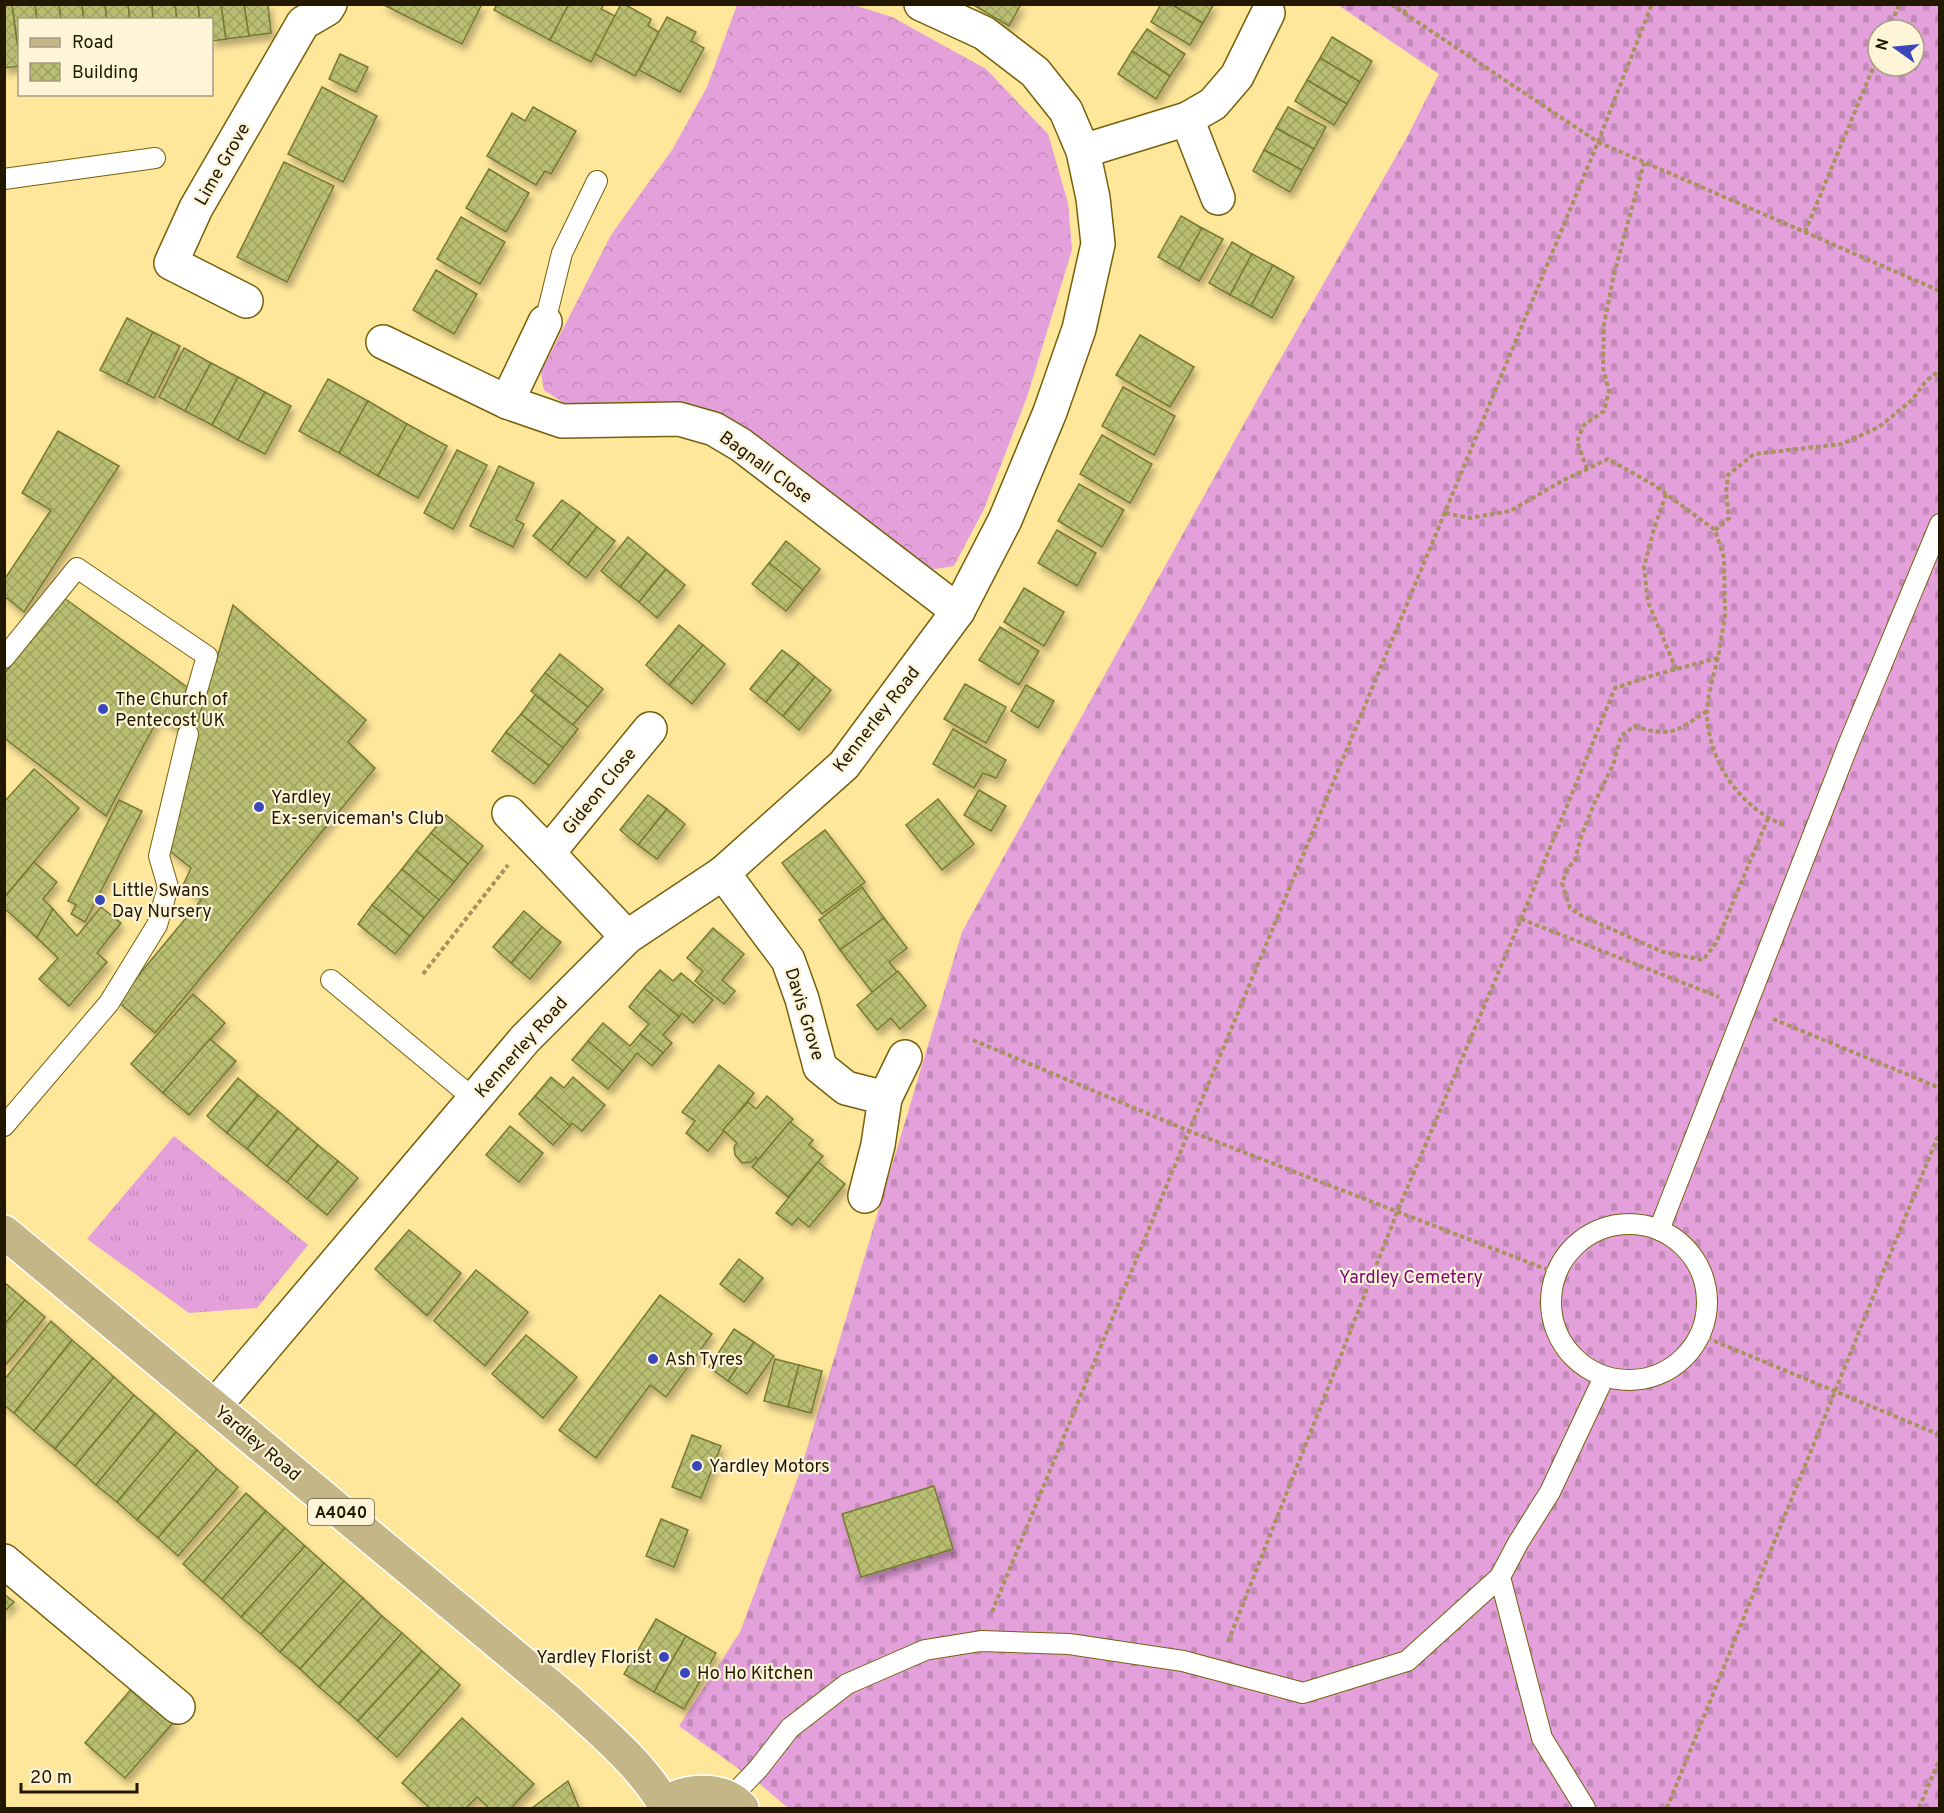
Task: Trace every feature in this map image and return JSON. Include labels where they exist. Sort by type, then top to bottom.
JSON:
[{"type":"main road","name":"Yardley Road","points":[[4,1232],[567,1700],[638,1767],[657,1790],[664,1807]]},
{"type":"main road","name":"A4040","points":[[664,1807],[682,1795],[705,1791],[736,1803]]},
{"type":"street","name":"Lime Grove","points":[[246,301],[171,263],[196,208],[303,23],[327,9],[330,4]]},
{"type":"street","name":"Kennerley Road","points":[[214,1407],[525,1039],[627,937],[723,873],[844,765],[958,611],[1009,510],[1050,412],[1079,329],[1098,244],[1093,198],[1083,151],[1066,111],[1035,72],[984,33],[921,4]]},
{"type":"street","points":[[1083,151],[1187,120],[1214,104],[1237,76],[1268,13]]},
{"type":"street","points":[[1187,120],[1218,198]]},
{"type":"street","points":[[507,402],[545,322]]},
{"type":"street","name":"Bagnall Close","points":[[383,342],[507,402],[562,421],[679,419],[714,429],[741,445],[958,611]]},
{"type":"street","name":"Gideon Close","points":[[529,834],[650,729]]},
{"type":"street","points":[[529,834],[627,937]]},
{"type":"street","name":"Davis Grove","points":[[723,873],[788,960],[802,999],[820,1067],[846,1088],[885,1098]]},
{"type":"street","points":[[866,1196],[878,1145],[885,1098],[905,1057]]},
{"type":"street","points":[[4,1561],[178,1707]]},
{"type":"lane","points":[[4,179],[155,158]]},
{"type":"lane","points":[[545,322],[562,254],[597,180]]},
{"type":"lane","points":[[1659,1230],[1813,833],[1940,525]]},
{"type":"lane","points":[[4,657],[77,568],[207,656],[196,694]]},
{"type":"lane","points":[[4,1126],[109,1003],[158,926],[168,887],[159,856],[188,734]]},
{"type":"lane","points":[[331,980],[474,1099]]},
{"type":"lane","points":[[1624,1223],[1645,1224],[1670,1234],[1690,1251],[1703,1273],[1708,1299],[1705,1325],[1694,1348],[1677,1366],[1654,1377],[1629,1381],[1604,1377],[1582,1365],[1564,1347],[1554,1323],[1550,1298],[1556,1273],[1567,1254],[1583,1238],[1602,1228],[1624,1223]]},
{"type":"lane","points":[[736,1803],[758,1769],[790,1728],[846,1684],[925,1650],[981,1641],[1069,1644],[1184,1661],[1303,1693],[1407,1662],[1500,1576],[1550,1492],[1604,1377]]},
{"type":"lane","points":[[1500,1576],[1542,1738],[1586,1809]]},
{"type":"path","points":[[1391,4],[1598,142],[1940,291]]},
{"type":"path","points":[[1404,13],[1408,4]]},
{"type":"path","points":[[981,1641],[1598,142],[1652,4]]},
{"type":"path","points":[[1805,232],[1869,78]]},
{"type":"path","points":[[1587,469],[1577,441],[1584,426],[1604,411],[1609,391],[1603,368],[1604,324],[1614,274],[1644,163]]},
{"type":"path","points":[[1715,530],[1729,518],[1725,493],[1728,475],[1755,454],[1842,444],[1880,428],[1912,400],[1926,381],[1940,369]]},
{"type":"path","points":[[1444,513],[1470,518],[1510,511],[1562,481],[1608,459],[1654,485],[1715,530],[1724,558],[1725,616],[1707,711],[1712,744],[1725,776],[1753,807],[1782,824],[1813,833]]},
{"type":"path","points":[[1666,494],[1644,567],[1648,602],[1676,669]]},
{"type":"path","points":[[1217,1670],[1398,1210],[1521,919],[1615,688],[1718,658]]},
{"type":"path","points":[[1707,711],[1680,728],[1665,734],[1634,726],[1621,735],[1613,765],[1594,804],[1575,860],[1568,868],[1562,883],[1570,908],[1582,916],[1663,952],[1703,960],[1716,943],[1768,816]]},
{"type":"path","points":[[423,974],[529,834]]},
{"type":"path","points":[[973,1040],[1189,1131],[1556,1273]]},
{"type":"path","points":[[1667,1809],[1940,1131]]},
{"type":"path","points":[[1700,1335],[1940,1435]]},
{"type":"path","points":[[1919,1809],[1940,1758]]},
{"type":"green space","points":[[737,5],[854,5],[892,17],[986,69],[1048,134],[1068,203],[1072,250],[1027,397],[984,509],[954,566],[928,570],[727,416],[673,404],[570,407],[544,390],[541,372],[611,235],[672,150],[707,87]]},
{"type":"green space","name":"Yardley Cemetery","points":[[1338,5],[1939,5],[1939,1808],[788,1808],[760,1784],[679,1726],[740,1632],[800,1472],[962,932],[1265,386],[1406,139],[1439,74]]},
{"type":"green space","points":[[174,1136],[308,1245],[257,1308],[189,1313],[87,1239]]},
{"type":"building","points":[[4,4],[12,4],[18,66],[4,68]]},
{"type":"building","points":[[12,4],[35,4],[37,18],[18,18],[18,48]]},
{"type":"building","points":[[35,4],[59,4],[61,18],[37,18]]},
{"type":"building","points":[[59,4],[82,4],[84,18],[61,18]]},
{"type":"building","points":[[82,4],[105,4],[107,18],[84,18]]},
{"type":"building","points":[[105,4],[128,4],[130,18],[107,18]]},
{"type":"building","points":[[128,4],[152,4],[153,18],[130,18]]},
{"type":"building","points":[[152,4],[175,4],[177,18],[153,18]]},
{"type":"building","points":[[175,4],[198,4],[200,18],[177,18]]},
{"type":"building","points":[[198,4],[221,4],[226,39],[213,41],[213,18],[200,18]]},
{"type":"building","points":[[221,4],[244,4],[249,36],[226,39]]},
{"type":"building","points":[[244,4],[268,4],[271,33],[249,36]]},
{"type":"building","points":[[382,4],[482,4],[462,44]]},
{"type":"building","points":[[497,4],[569,4],[550,40],[494,10]]},
{"type":"building","points":[[569,4],[604,4],[601,9],[615,16],[591,62],[550,40]]},
{"type":"building","points":[[621,4],[651,19],[648,26],[659,32],[635,76],[595,54]]},
{"type":"building","points":[[972,4],[1021,4],[1009,26]]},
{"type":"building","points":[[1161,4],[1171,4],[1203,23],[1190,45],[1151,22]]},
{"type":"building","points":[[1171,4],[1214,4],[1203,23]]},
{"type":"building","points":[[667,17],[696,32],[691,41],[704,48],[680,92],[639,70]]},
{"type":"building","points":[[1147,29],[1185,54],[1170,76],[1132,51]]},
{"type":"building","points":[[1332,37],[1372,61],[1360,82],[1320,58]]},
{"type":"building","points":[[1132,51],[1170,76],[1156,99],[1118,74]]},
{"type":"building","points":[[340,54],[368,67],[356,92],[329,79]]},
{"type":"building","points":[[1320,58],[1360,82],[1347,104],[1307,80]]},
{"type":"building","points":[[1307,80],[1347,104],[1334,125],[1295,101]]},
{"type":"building","points":[[322,87],[377,116],[343,182],[288,154]]},
{"type":"building","points":[[533,107],[576,131],[551,174],[545,171],[536,185],[487,156],[512,113],[525,121]]},
{"type":"building","points":[[1288,107],[1326,127],[1314,149],[1276,128]]},
{"type":"building","points":[[1276,128],[1314,149],[1302,170],[1264,150]]},
{"type":"building","points":[[1264,150],[1302,170],[1290,192],[1253,171]]},
{"type":"building","points":[[284,162],[334,186],[287,282],[237,257]]},
{"type":"building","points":[[489,169],[529,193],[506,232],[466,208]]},
{"type":"building","points":[[1181,216],[1202,228],[1179,269],[1158,257]]},
{"type":"building","points":[[461,217],[505,242],[480,284],[437,259]]},
{"type":"building","points":[[1202,228],[1223,239],[1199,281],[1179,269]]},
{"type":"building","points":[[1232,242],[1252,254],[1230,295],[1209,283]]},
{"type":"building","points":[[1252,254],[1273,265],[1251,306],[1230,295]]},
{"type":"building","points":[[1273,265],[1294,277],[1272,318],[1251,306]]},
{"type":"building","points":[[436,270],[477,294],[454,334],[413,310]]},
{"type":"building","points":[[127,318],[153,332],[127,384],[100,370]]},
{"type":"building","points":[[153,332],[180,346],[154,398],[127,384]]},
{"type":"building","points":[[1140,335],[1194,367],[1170,407],[1116,375]]},
{"type":"building","points":[[184,348],[211,363],[185,411],[159,397]]},
{"type":"building","points":[[211,363],[238,377],[212,425],[185,411]]},
{"type":"building","points":[[238,377],[265,392],[238,440],[212,425]]},
{"type":"building","points":[[328,379],[368,401],[339,453],[299,431]]},
{"type":"building","points":[[1123,387],[1175,416],[1154,455],[1102,426]]},
{"type":"building","points":[[265,392],[291,406],[265,454],[238,440]]},
{"type":"building","points":[[368,401],[407,424],[378,476],[339,453]]},
{"type":"building","points":[[407,424],[447,446],[418,498],[378,476]]},
{"type":"building","points":[[58,431],[119,466],[24,612],[4,596],[4,580],[51,510],[22,493]]},
{"type":"building","points":[[1102,435],[1152,464],[1130,503],[1080,474]]},
{"type":"building","points":[[457,450],[487,465],[453,529],[424,513]]},
{"type":"building","points":[[499,466],[534,483],[516,520],[524,524],[513,547],[470,526]]},
{"type":"building","points":[[1079,484],[1124,510],[1102,547],[1058,521]]},
{"type":"building","points":[[562,500],[580,513],[551,550],[533,536]]},
{"type":"building","points":[[580,513],[597,527],[568,564],[551,550]]},
{"type":"building","points":[[597,527],[615,541],[586,578],[568,564]]},
{"type":"building","points":[[1057,530],[1096,553],[1077,586],[1038,563]]},
{"type":"building","points":[[628,537],[647,553],[620,587],[601,571]]},
{"type":"building","points":[[786,541],[820,569],[803,590],[769,563]]},
{"type":"building","points":[[647,553],[666,569],[639,602],[620,587]]},
{"type":"building","points":[[769,563],[803,590],[786,611],[752,584]]},
{"type":"building","points":[[666,569],[685,585],[657,618],[639,602]]},
{"type":"building","points":[[1024,588],[1064,612],[1044,646],[1004,622]]},
{"type":"building","name":"The Church of Pentecost UK","points":[[64,598],[205,700],[193,737],[159,717],[106,816],[4,738],[4,674]]},
{"type":"building","name":"Yardley Ex-serviceman's Club","points":[[233,605],[366,720],[348,742],[375,768],[155,1033],[117,1001],[201,900],[183,885],[191,868],[165,847],[193,737]]},
{"type":"building","points":[[679,625],[703,645],[669,685],[646,665]]},
{"type":"building","points":[[1000,627],[1039,651],[1019,685],[979,660]]},
{"type":"building","points":[[703,645],[725,664],[692,704],[669,685]]},
{"type":"building","points":[[782,650],[799,663],[766,702],[750,689]]},
{"type":"building","points":[[560,654],[603,689],[588,707],[545,673]]},
{"type":"building","points":[[799,663],[815,677],[783,716],[766,702]]},
{"type":"building","points":[[545,673],[588,707],[573,725],[531,691]]},
{"type":"building","points":[[815,677],[831,690],[799,730],[783,716]]},
{"type":"building","points":[[965,684],[1006,707],[986,743],[944,719]]},
{"type":"building","points":[[1026,685],[1054,701],[1038,728],[1011,711]]},
{"type":"building","points":[[535,695],[578,729],[563,748],[521,714]]},
{"type":"building","points":[[521,714],[563,748],[549,766],[506,732]]},
{"type":"building","points":[[953,729],[1006,760],[996,778],[983,773],[974,788],[933,764]]},
{"type":"building","points":[[506,732],[549,766],[534,784],[492,751]]},
{"type":"building","points":[[34,769],[79,808],[4,898],[4,802]]},
{"type":"building","points":[[979,790],[1006,806],[991,831],[964,815]]},
{"type":"building","points":[[648,795],[667,809],[638,845],[620,830]]},
{"type":"building","points":[[938,799],[974,844],[942,870],[906,825]]},
{"type":"building","points":[[119,800],[142,811],[85,922],[71,914],[76,905],[68,901]]},
{"type":"building","points":[[667,809],[685,824],[657,859],[638,845]]},
{"type":"building","points":[[446,815],[483,846],[468,864],[431,833]]},
{"type":"building","points":[[825,830],[865,882],[822,914],[782,863]]},
{"type":"building","points":[[431,833],[468,864],[454,882],[416,851]]},
{"type":"building","points":[[416,851],[454,882],[439,900],[402,869]]},
{"type":"building","points":[[34,862],[57,882],[43,899],[53,909],[37,938],[4,908],[4,898]]},
{"type":"building","points":[[402,869],[439,900],[424,918],[387,887]]},
{"type":"building","points":[[387,887],[424,918],[410,936],[372,905]]},
{"type":"building","points":[[862,887],[884,918],[840,950],[819,920]]},
{"type":"building","points":[[372,905],[410,936],[395,954],[358,924]]},
{"type":"building","points":[[101,907],[121,923],[97,953],[107,962],[69,1006],[39,979],[58,958],[37,938],[53,909],[77,936]]},
{"type":"building","points":[[524,911],[542,927],[511,963],[493,947]]},
{"type":"building","points":[[884,918],[907,948],[889,962],[898,973],[872,992],[840,950]]},
{"type":"building","points":[[542,927],[561,942],[530,979],[511,963]]},
{"type":"building","points":[[713,928],[744,954],[722,980],[735,991],[724,1004],[695,981],[703,971],[687,958]]},
{"type":"building","points":[[660,970],[673,981],[681,973],[713,1000],[693,1023],[682,1013],[679,1017],[644,988]]},
{"type":"building","points":[[898,971],[926,1006],[900,1029],[891,1018],[877,1030],[857,1005]]},
{"type":"building","points":[[644,988],[679,1017],[663,1035],[672,1043],[663,1053],[640,1034],[649,1024],[629,1007]]},
{"type":"building","points":[[193,994],[225,1023],[163,1093],[131,1064]]},
{"type":"building","points":[[603,1023],[630,1046],[640,1034],[663,1053],[652,1066],[637,1053],[623,1071],[588,1041]]},
{"type":"building","points":[[210,1039],[236,1061],[189,1115],[163,1093]]},
{"type":"building","points":[[588,1041],[623,1071],[608,1089],[572,1060]]},
{"type":"building","points":[[719,1065],[754,1093],[708,1151],[686,1133],[695,1121],[682,1112]]},
{"type":"building","points":[[551,1077],[564,1088],[573,1077],[605,1105],[582,1131],[572,1123],[570,1126],[535,1096]]},
{"type":"building","points":[[238,1078],[258,1095],[227,1133],[207,1116]]},
{"type":"building","points":[[258,1095],[278,1111],[247,1149],[227,1133]]},
{"type":"building","points":[[535,1096],[570,1126],[553,1145],[519,1114]]},
{"type":"building","points":[[767,1096],[793,1119],[758,1160],[756,1157],[751,1162],[742,1163],[735,1155],[734,1147],[737,1143],[723,1130],[748,1102],[756,1109]]},
{"type":"building","points":[[278,1111],[298,1128],[267,1166],[247,1149]]},
{"type":"building","points":[[790,1122],[813,1140],[809,1145],[823,1156],[788,1197],[752,1167]]},
{"type":"building","points":[[510,1126],[543,1153],[519,1182],[486,1155]]},
{"type":"building","points":[[298,1128],[318,1145],[287,1182],[267,1166]]},
{"type":"building","points":[[318,1145],[338,1161],[307,1199],[287,1182]]},
{"type":"building","points":[[338,1161],[358,1178],[327,1215],[307,1199]]},
{"type":"building","points":[[818,1162],[845,1184],[809,1227],[798,1218],[792,1225],[776,1213]]},
{"type":"building","points":[[409,1230],[461,1273],[427,1316],[375,1269]]},
{"type":"building","points":[[739,1259],[763,1278],[744,1302],[720,1284]]},
{"type":"building","points":[[476,1270],[528,1312],[485,1366],[434,1321]]},
{"type":"building","points":[[4,1284],[25,1300],[4,1325]]},
{"type":"building","name":"Ash Tyres","points":[[660,1295],[712,1334],[666,1397],[650,1385],[596,1458],[559,1430]]},
{"type":"building","points":[[25,1300],[45,1317],[4,1367],[4,1325]]},
{"type":"building","points":[[51,1321],[72,1340],[14,1413],[4,1405],[4,1380]]},
{"type":"building","points":[[734,1329],[754,1342],[728,1381],[709,1367]]},
{"type":"building","points":[[526,1335],[577,1377],[543,1418],[492,1374]]},
{"type":"building","points":[[72,1340],[93,1358],[34,1431],[14,1413]]},
{"type":"building","points":[[754,1342],[774,1356],[747,1394],[728,1381]]},
{"type":"building","points":[[93,1358],[114,1377],[55,1449],[34,1431]]},
{"type":"building","points":[[775,1359],[799,1365],[788,1407],[764,1401]]},
{"type":"building","points":[[799,1365],[822,1371],[811,1413],[788,1407]]},
{"type":"building","points":[[114,1377],[134,1395],[75,1466],[55,1449]]},
{"type":"building","points":[[134,1395],[155,1413],[96,1485],[75,1466]]},
{"type":"building","points":[[155,1413],[176,1432],[117,1502],[96,1485]]},
{"type":"building","points":[[176,1432],[197,1450],[137,1520],[117,1502]]},
{"type":"building","name":"Yardley Motors","points":[[692,1435],[721,1446],[701,1498],[672,1487]]},
{"type":"building","points":[[197,1450],[217,1469],[158,1538],[137,1520]]},
{"type":"building","points":[[217,1469],[238,1487],[178,1556],[158,1538]]},
{"type":"building","points":[[934,1486],[953,1549],[861,1577],[842,1514]]},
{"type":"building","points":[[246,1493],[266,1511],[203,1582],[183,1564]]},
{"type":"building","points":[[266,1511],[285,1528],[222,1599],[203,1582]]},
{"type":"building","points":[[661,1519],[688,1530],[674,1567],[646,1556]]},
{"type":"building","points":[[285,1528],[305,1546],[241,1617],[222,1599]]},
{"type":"building","points":[[305,1546],[324,1563],[261,1634],[241,1617]]},
{"type":"building","points":[[324,1563],[344,1581],[280,1652],[261,1634]]},
{"type":"building","points":[[344,1581],[363,1598],[300,1669],[280,1652]]},
{"type":"building","points":[[4,1594],[14,1602],[4,1612]]},
{"type":"building","points":[[363,1598],[382,1616],[319,1687],[300,1669]]},
{"type":"building","points":[[382,1616],[402,1633],[339,1704],[319,1687]]},
{"type":"building","points":[[656,1619],[686,1636],[654,1692],[624,1674]]},
{"type":"building","points":[[402,1633],[422,1651],[358,1721],[339,1704]]},
{"type":"building","name":"Ho Ho Kitchen","points":[[686,1636],[716,1653],[684,1709],[654,1692]]},
{"type":"building","points":[[422,1651],[441,1668],[377,1739],[358,1721]]},
{"type":"building","points":[[441,1668],[460,1685],[397,1757],[377,1739]]},
{"type":"building","points":[[133,1687],[174,1722],[125,1778],[85,1743]]},
{"type":"building","points":[[462,1718],[534,1784],[511,1808],[489,1808],[477,1797],[466,1808],[430,1808],[402,1783]]},
{"type":"building","points":[[568,1781],[579,1808],[532,1808]]},
{"type":"place","name":"The Church of Pentecost UK","points":[[103,709]]},
{"type":"place","name":"Yardley Ex-serviceman's Club","points":[[259,807]]},
{"type":"place","name":"Little Swans Day Nursery","points":[[100,900]]},
{"type":"place","name":"Ash Tyres","points":[[653,1359]]},
{"type":"place","name":"Yardley Motors","points":[[697,1466]]},
{"type":"place","name":"Yardley Florist","points":[[664,1657]]},
{"type":"place","name":"Ho Ho Kitchen","points":[[685,1673]]}]
